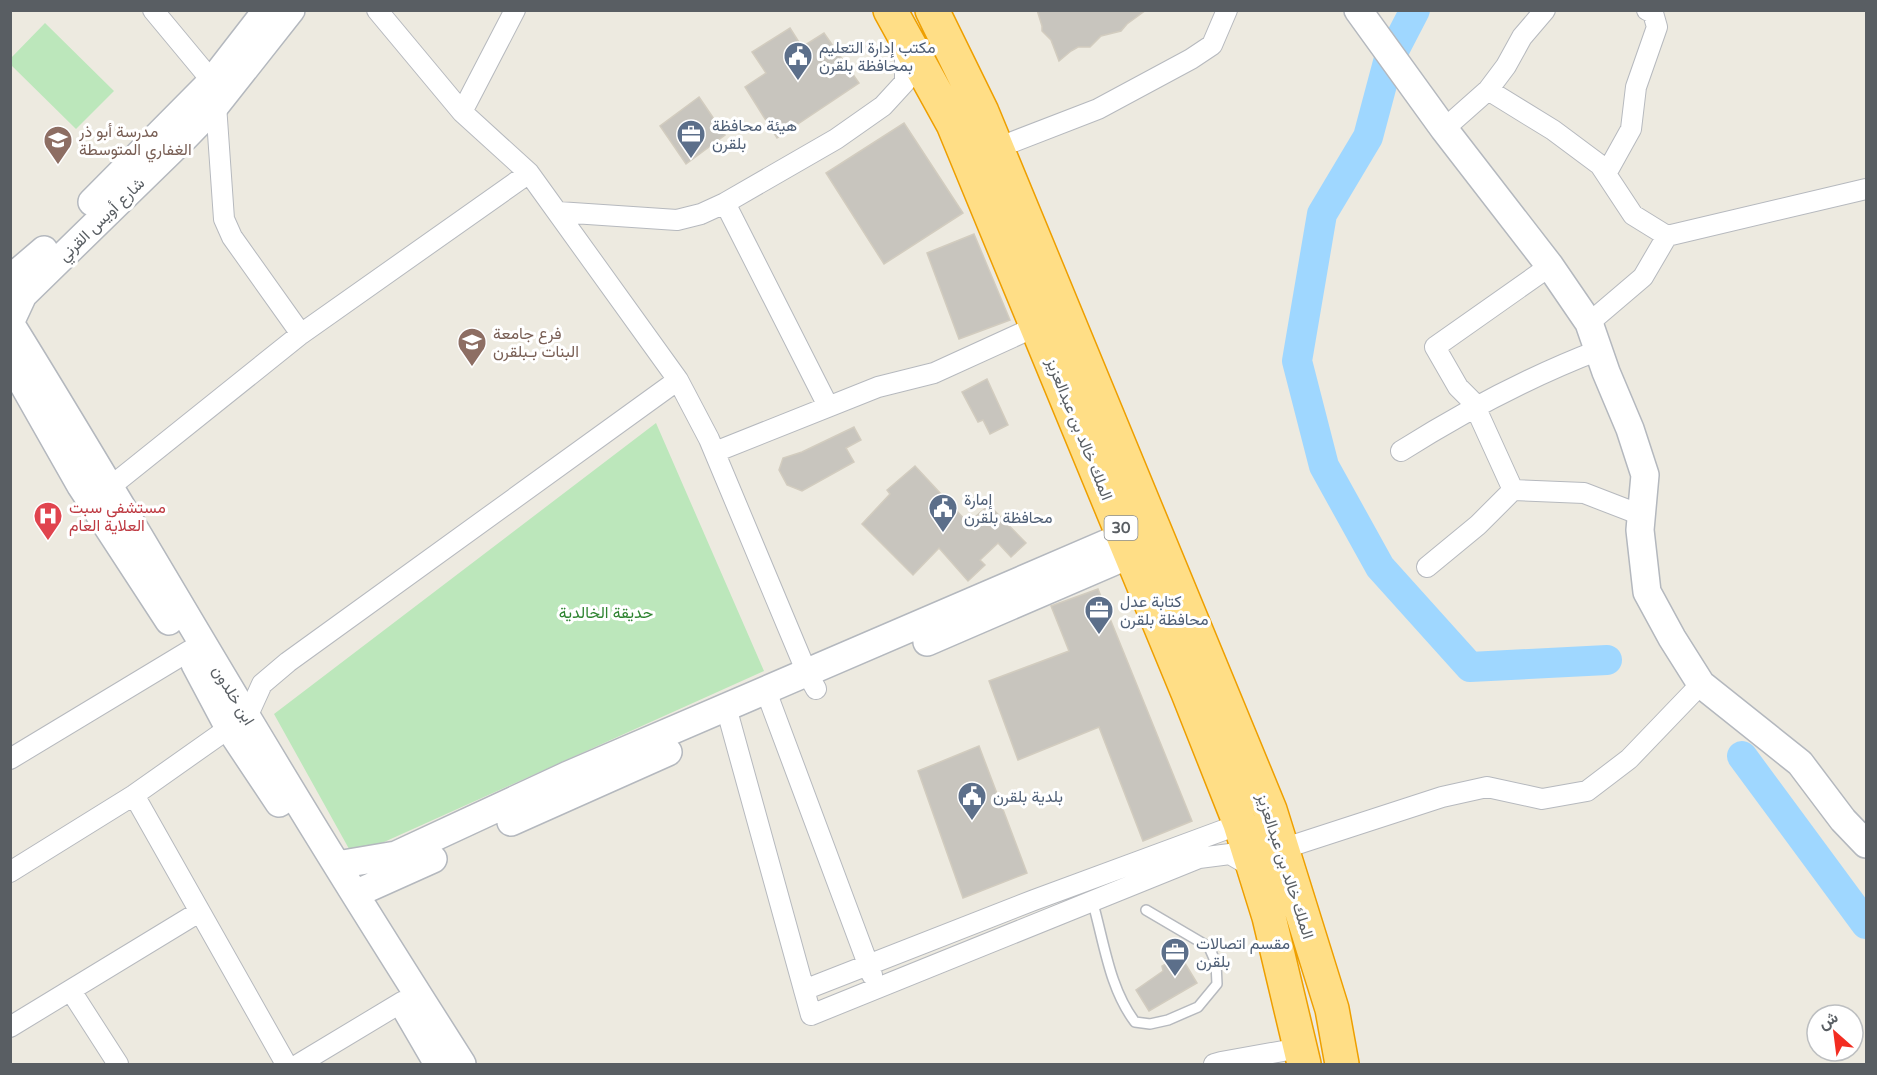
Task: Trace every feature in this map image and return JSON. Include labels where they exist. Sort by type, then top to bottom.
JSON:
[{"type":"highway","name":"الملك خالد بن عبدالعزيز","points":[[932,10],[982,112],[1270,810],[1332,1009],[1342,1065]]},
{"type":"highway","name":"الملك خالد بن عبدالعزيز","points":[[898,23],[953,124],[1128,545],[1240,824],[1269,917],[1302,1056]]},
{"type":"street","points":[[153,10],[214,93],[224,219],[232,237],[301,334]]},
{"type":"street","name":"شارع أويس القرني","points":[[10,323],[22,295],[184,138],[267,10]]},
{"type":"street","name":"شارع أويس القرني","points":[[10,279],[34,260],[214,93],[291,10]]},
{"type":"street","points":[[377,10],[462,112],[529,173],[678,380],[715,452],[811,681]]},
{"type":"street","points":[[462,112],[515,10]]},
{"type":"street","points":[[997,148],[1098,109],[1191,59],[1212,45],[1227,10]]},
{"type":"street","points":[[1358,10],[1444,129],[1550,266],[1589,323],[1630,429],[1645,475],[1640,530],[1647,592],[1672,638],[1701,684],[1800,763],[1843,820],[1866,844]]},
{"type":"street","points":[[1444,129],[1488,90],[1506,66],[1522,37],[1545,10]]},
{"type":"street","points":[[1606,174],[1631,129],[1636,87],[1657,27],[1653,14],[1647,10]]},
{"type":"street","points":[[558,212],[677,220],[701,214],[725,203],[836,139],[883,106],[905,82],[898,23]]},
{"type":"street","points":[[1488,90],[1553,130],[1600,165],[1633,215],[1667,236],[1866,189]]},
{"type":"street","points":[[110,487],[301,334],[529,173]]},
{"type":"street","points":[[725,203],[828,406]]},
{"type":"street","points":[[1589,323],[1643,277],[1667,236]]},
{"type":"street","points":[[1513,490],[1473,402],[1458,387],[1435,347],[1550,266]]},
{"type":"street","name":"ابن خلدون","points":[[10,323],[110,487],[238,722],[438,1065]]},
{"type":"street","points":[[715,452],[878,387],[934,373],[1037,326]]},
{"type":"street","points":[[1401,451],[1454,418],[1563,364],[1599,350]]},
{"type":"street","name":"ابن خلدون","points":[[10,361],[81,486],[189,651],[337,865],[462,1065]]},
{"type":"street","points":[[10,872],[134,795],[238,722],[262,684],[288,662],[678,380]]},
{"type":"street","points":[[1427,567],[1478,525],[1513,490],[1584,493],[1641,515]]},
{"type":"street","points":[[337,865],[396,855],[566,776],[729,716],[1128,545]]},
{"type":"street","points":[[10,759],[189,651]]},
{"type":"street","points":[[1282,849],[1442,797],[1487,787],[1542,799],[1587,791],[1629,759],[1701,684]]},
{"type":"street","points":[[769,699],[877,988]]},
{"type":"street","points":[[355,894],[543,807],[729,716]]},
{"type":"street","points":[[729,716],[811,1015],[1199,858],[1230,854],[1254,868]]},
{"type":"street","points":[[134,795],[285,1065]]},
{"type":"street","points":[[804,990],[1034,900],[1240,824]]},
{"type":"street","points":[[10,1027],[200,912]]},
{"type":"street","points":[[71,991],[118,1065]]},
{"type":"street","points":[[299,1065],[402,1002]]},
{"type":"street","points":[[1214,1065],[1221,1062],[1302,1056]]},
{"type":"lane","points":[[1092,900],[1116,988],[1127,1012],[1135,1023],[1150,1024],[1168,1020],[1198,1007],[1217,984],[1216,963],[1209,947],[1146,910]]},
{"type":"green space","points":[[45,23],[114,91],[76,129],[11,65],[11,58]]},
{"type":"green space","name":"حديقة الخالدية","points":[[656,423],[764,671],[353,856],[274,714]]},
{"type":"building","points":[[1037,10],[1146,10],[1121,31],[1101,36],[1090,47],[1078,47],[1059,61],[1051,40],[1042,31]]},
{"type":"building","points":[[790,28],[802,47],[824,33],[859,83],[777,138],[745,87],[766,73],[752,52]]},
{"type":"building","points":[[699,97],[725,135],[686,164],[660,126]]},
{"type":"building","points":[[904,123],[963,213],[884,264],[826,173]]},
{"type":"building","points":[[974,234],[1010,320],[959,339],[927,253]]},
{"type":"building","points":[[987,379],[1008,425],[990,434],[983,420],[978,422],[962,392]]},
{"type":"building","points":[[854,427],[861,440],[846,448],[854,462],[802,491],[787,485],[779,470],[783,458],[802,452]]},
{"type":"building","points":[[915,466],[968,523],[989,505],[1026,543],[1011,557],[998,543],[980,560],[985,565],[968,581],[939,548],[913,575],[862,524],[890,494],[887,490]]},
{"type":"building","points":[[1098,589],[1192,821],[1143,841],[1099,727],[1018,760],[989,681],[1069,651],[1051,606]]},
{"type":"building","name":"بلدية بلقرن","points":[[979,746],[1027,873],[963,898],[918,771]]},
{"type":"building","points":[[1180,955],[1197,983],[1149,1011],[1136,990],[1163,971],[1162,966]]},
{"type":"waterway","points":[[1415,10],[1388,62],[1368,137],[1322,214],[1297,361],[1324,466],[1380,567],[1470,667],[1607,660]]},
{"type":"waterway","points":[[1742,756],[1866,924]]},
{"type":"place","name":"مكتب إدارة التعليم بمحافظة بلقرن","points":[[798,82]]},
{"type":"place","name":"هيئة محافظة بلقرن","points":[[691,160]]},
{"type":"place","name":"مدرسة أبو ذر الغفاري المتوسطة","points":[[58,166]]},
{"type":"place","name":"فرع جامعة البنات بـبلقرن","points":[[472,368]]},
{"type":"place","name":"إمارة محافظة بلقرن","points":[[943,534]]},
{"type":"place","name":"مستشفى سبت العلاية العام","points":[[48,542]]},
{"type":"place","name":"كتابة عدل محافظة بلقرن","points":[[1099,636]]},
{"type":"place","name":"بلدية بلقرن","points":[[972,822]]},
{"type":"place","name":"مقسم اتصالات بلقرن","points":[[1175,978]]}]
